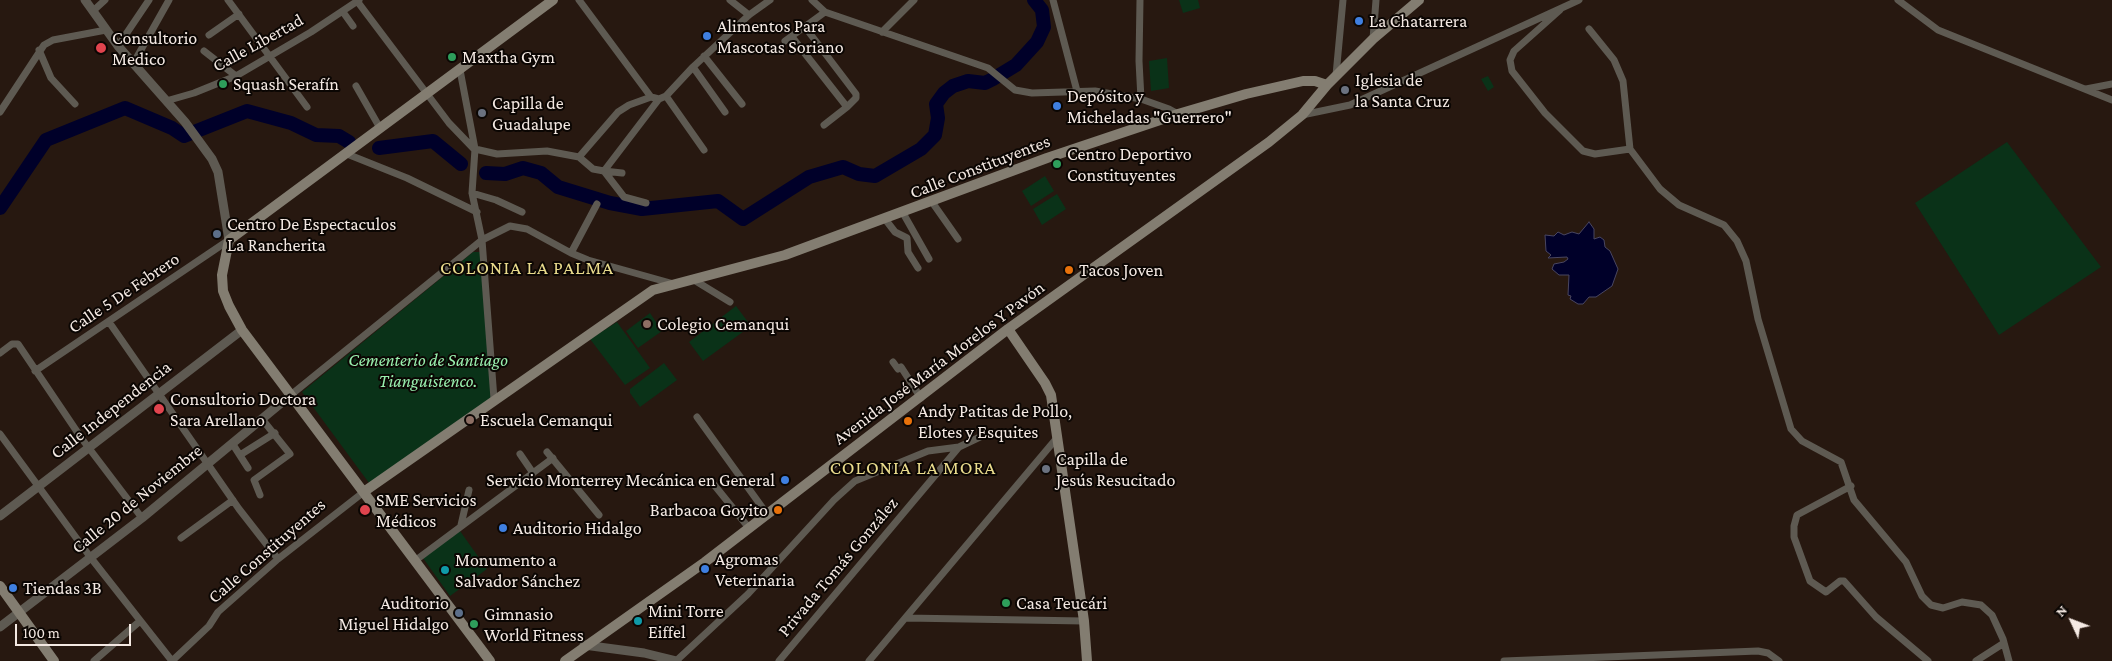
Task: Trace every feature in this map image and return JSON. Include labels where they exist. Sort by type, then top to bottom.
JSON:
[{"type":"main road","points":[[490,661],[365,491],[242,330],[223,291],[222,275],[228,240],[347,154],[553,0]]},
{"type":"main road","name":"Avenida José María Morelos Y Pavón","points":[[564,661],[584,645],[705,562],[921,398],[1008,329],[1269,142],[1302,115],[1327,85],[1373,39],[1419,0]]},
{"type":"main road","name":"Calle Constituyentes","points":[[365,491],[494,398],[653,290],[785,255],[903,213],[1047,158],[1178,114],[1246,94],[1303,81],[1315,81],[1327,85]]},
{"type":"main road","points":[[1008,329],[1046,382],[1053,407],[1056,439],[1084,622],[1087,661]]},
{"type":"main road","points":[[0,586],[54,661]]},
{"type":"street","points":[[85,0],[118,46],[185,122],[212,159],[218,172],[228,240]]},
{"type":"street","points":[[93,11],[105,0]]},
{"type":"street","points":[[118,46],[150,0]]},
{"type":"street","points":[[133,64],[169,0]]},
{"type":"street","points":[[228,0],[307,107]]},
{"type":"street","points":[[580,0],[651,97]]},
{"type":"street","points":[[730,0],[749,15]]},
{"type":"street","points":[[604,171],[663,97],[749,15],[770,0]]},
{"type":"street","points":[[812,0],[825,12],[988,68],[1012,88],[1032,93],[1095,91],[1141,99],[1169,108],[1178,114]]},
{"type":"street","points":[[882,32],[914,0]]},
{"type":"street","points":[[1053,0],[1077,91]]},
{"type":"street","points":[[1140,0],[1139,61],[1141,99]]},
{"type":"street","points":[[1336,76],[1343,0]]},
{"type":"street","points":[[1373,39],[1376,0]]},
{"type":"street","points":[[1302,115],[1350,105],[1404,82],[1579,0]]},
{"type":"street","points":[[1898,0],[1938,30],[2112,100]]},
{"type":"street","points":[[358,1],[449,123],[475,149],[497,154],[547,151],[579,157],[593,169],[622,173]]},
{"type":"street","name":"Calle Libertad","points":[[166,101],[236,76],[343,12],[358,1]]},
{"type":"street","points":[[1566,5],[1514,51],[1510,60],[1512,71],[1545,113],[1583,151],[1595,154],[1630,149]]},
{"type":"street","points":[[343,12],[353,26]]},
{"type":"street","points":[[784,41],[825,12]]},
{"type":"street","points":[[209,35],[239,14]]},
{"type":"street","points":[[806,27],[856,94],[856,98],[847,107],[824,125]]},
{"type":"street","points":[[1589,29],[1614,60],[1623,81],[1630,149],[1660,189],[1678,204],[1724,225],[1737,241],[1746,261],[1758,319],[1791,429],[1802,441],[1841,462],[1851,486],[1854,500],[1906,562],[1922,596],[1931,605],[1943,608],[1962,602],[1980,606],[1992,615],[2004,643],[2009,661]]},
{"type":"street","points":[[0,112],[39,50],[53,40],[106,30]]},
{"type":"street","points":[[792,37],[847,107]]},
{"type":"street","points":[[39,50],[50,78],[75,104]]},
{"type":"street","points":[[204,51],[236,76]]},
{"type":"street","points":[[704,56],[742,104]]},
{"type":"street","points":[[693,67],[725,112]]},
{"type":"street","points":[[460,70],[475,149],[472,193],[482,240],[494,398]]},
{"type":"street","points":[[2086,89],[2112,84]]},
{"type":"street","points":[[356,86],[380,128]]},
{"type":"street","points":[[579,157],[618,112],[638,100],[663,97]]},
{"type":"street","points":[[663,97],[704,150]]},
{"type":"street","points":[[347,154],[407,178],[477,212]]},
{"type":"street","points":[[604,171],[624,197],[646,203]]},
{"type":"street","points":[[472,193],[505,203],[522,212]]},
{"type":"street","points":[[932,202],[958,239]]},
{"type":"street","points":[[571,253],[597,204]]},
{"type":"street","points":[[903,213],[929,259]]},
{"type":"street","points":[[885,219],[895,232],[907,238],[908,252],[918,268]]},
{"type":"street","points":[[292,394],[482,240],[510,226],[519,226],[571,253],[674,284]]},
{"type":"street","name":"Calle 5 De Febrero","points":[[35,371],[228,240]]},
{"type":"street","points":[[694,280],[730,302]]},
{"type":"street","points":[[109,322],[160,392],[233,500],[278,559]]},
{"type":"street","name":"Calle Independencia","points":[[0,516],[242,330]]},
{"type":"street","points":[[0,353],[12,344],[18,344],[88,448],[142,518]]},
{"type":"street","points":[[893,362],[898,369],[901,366],[921,398]]},
{"type":"street","name":"Calle 20 de Noviembre","points":[[0,627],[142,518],[292,394]]},
{"type":"street","points":[[697,417],[767,514]]},
{"type":"street","points":[[260,495],[254,480],[290,454],[262,419]]},
{"type":"street","points":[[240,455],[275,433]]},
{"type":"street","points":[[0,434],[91,558],[172,661]]},
{"type":"street","points":[[584,645],[644,653],[676,661],[748,594],[834,500],[856,480],[928,451],[959,447],[980,437]]},
{"type":"street","points":[[869,661],[1056,439]]},
{"type":"street","points":[[232,443],[248,468]]},
{"type":"street","name":"Privada Tomás González","points":[[779,661],[959,447]]},
{"type":"street","points":[[547,452],[599,515]]},
{"type":"street","points":[[520,454],[533,473]]},
{"type":"street","points":[[416,560],[553,458]]},
{"type":"street","points":[[711,480],[749,528]]},
{"type":"street","points":[[1851,486],[1797,515],[1794,537],[1810,581],[1826,592],[1840,581],[1844,581],[1876,617],[1928,661]]},
{"type":"street","points":[[462,525],[469,490]]},
{"type":"street","name":"Calle Constituyentes","points":[[172,661],[209,626],[218,612],[278,559],[365,491]]},
{"type":"street","points":[[181,538],[233,500]]},
{"type":"street","points":[[906,618],[1084,622]]},
{"type":"street","points":[[94,661],[140,621]]},
{"type":"street","points":[[1976,661],[2004,643]]},
{"type":"street","points":[[1504,661],[1758,651],[1768,653],[1779,661]]},
{"type":"green space","points":[[1179,0],[1198,0],[1200,8],[1183,13]]},
{"type":"green space","points":[[1167,58],[1169,88],[1151,91],[1149,61]]},
{"type":"green space","points":[[1488,76],[1494,87],[1488,91],[1481,79]]},
{"type":"green space","points":[[2007,142],[2101,267],[1999,335],[1915,203]]},
{"type":"green space","points":[[1045,176],[1054,191],[1031,206],[1022,191]]},
{"type":"green space","points":[[1057,194],[1066,209],[1042,225],[1033,209]]},
{"type":"green space","name":"Cementerio de Santiago Tianguistenco.","points":[[473,252],[480,252],[493,397],[372,487],[302,392]]},
{"type":"green space","points":[[736,306],[751,326],[703,361],[689,342]]},
{"type":"green space","points":[[650,313],[662,331],[638,348],[626,331]]},
{"type":"green space","points":[[617,322],[650,368],[625,385],[590,339]]},
{"type":"green space","points":[[664,363],[677,380],[640,407],[630,393],[630,389]]},
{"type":"green space","points":[[460,531],[487,569],[450,596],[423,558]]},
{"type":"water","points":[[1589,222],[1594,229],[1594,239],[1600,237],[1604,240],[1605,247],[1610,251],[1618,269],[1612,286],[1596,297],[1589,297],[1583,304],[1578,304],[1570,299],[1571,296],[1568,295],[1569,275],[1559,275],[1552,269],[1554,264],[1568,259],[1567,257],[1548,258],[1551,255],[1546,251],[1545,235],[1554,236],[1558,232],[1564,235],[1572,232],[1579,234]]},
{"type":"waterway","points":[[486,173],[505,174],[523,168],[541,173],[558,187],[610,203],[642,209],[718,201],[743,219],[809,177],[843,167],[859,174],[875,176],[921,149],[935,135],[938,118],[936,104],[944,93],[953,86],[968,81],[985,83],[993,79],[1016,65],[1037,42],[1044,27],[1042,10],[1034,0]]},
{"type":"waterway","points":[[0,208],[46,140],[125,108],[172,128],[184,136],[247,111],[291,123],[316,135],[339,136],[349,142]]},
{"type":"waterway","points":[[379,148],[433,141],[461,164]]},
{"type":"place","name":"La Chatarrera","points":[[1359,21]]},
{"type":"place","name":"Alimentos Para Mascotas Soriano","points":[[707,36]]},
{"type":"place","name":"Consultorio Medico","points":[[101,48]]},
{"type":"place","name":"Maxtha Gym","points":[[452,57]]},
{"type":"place","name":"Squash Serafín","points":[[223,84]]},
{"type":"place","name":"Iglesia de la Santa Cruz","points":[[1345,90]]},
{"type":"place","name":"Depósito y Micheladas \"Guerrero\"","points":[[1057,106]]},
{"type":"place","name":"Capilla de Guadalupe","points":[[482,113]]},
{"type":"place","name":"Centro Deportivo Constituyentes","points":[[1057,164]]},
{"type":"place","name":"Centro De Espectaculos La Rancherita","points":[[217,234]]},
{"type":"place","name":"Tacos Joven","points":[[1069,270]]},
{"type":"place","name":"Colegio Cemanqui","points":[[647,324]]},
{"type":"place","name":"Consultorio Doctora Sara Arellano","points":[[159,409]]},
{"type":"place","name":"Escuela Cemanqui","points":[[470,420]]},
{"type":"place","name":"Andy Patitas de Pollo, Elotes y Esquites","points":[[908,421]]},
{"type":"place","name":"Capilla de Jesús Resucitado","points":[[1046,469]]},
{"type":"place","name":"Servicio Monterrey Mecánica en General","points":[[785,480]]},
{"type":"place","name":"SME Servicios Médicos","points":[[365,510]]},
{"type":"place","name":"Barbacoa Goyito","points":[[778,510]]},
{"type":"place","name":"Auditorio Hidalgo","points":[[503,528]]},
{"type":"place","name":"Agromas Veterinaria","points":[[705,569]]},
{"type":"place","name":"Monumento a Salvador Sánchez","points":[[445,570]]},
{"type":"place","name":"Tiendas 3B","points":[[13,588]]},
{"type":"place","name":"Casa Teucári","points":[[1006,603]]},
{"type":"place","name":"Auditorio Miguel Hidalgo","points":[[459,613]]},
{"type":"place","name":"Mini Torre Eiffel","points":[[638,621]]},
{"type":"place","name":"Gimnasio World Fitness","points":[[474,624]]},
{"type":"district","name":"COLONIA LA PALMA","points":[[527,268]]},
{"type":"district","name":"COLONIA LA MORA","points":[[913,468]]}]
